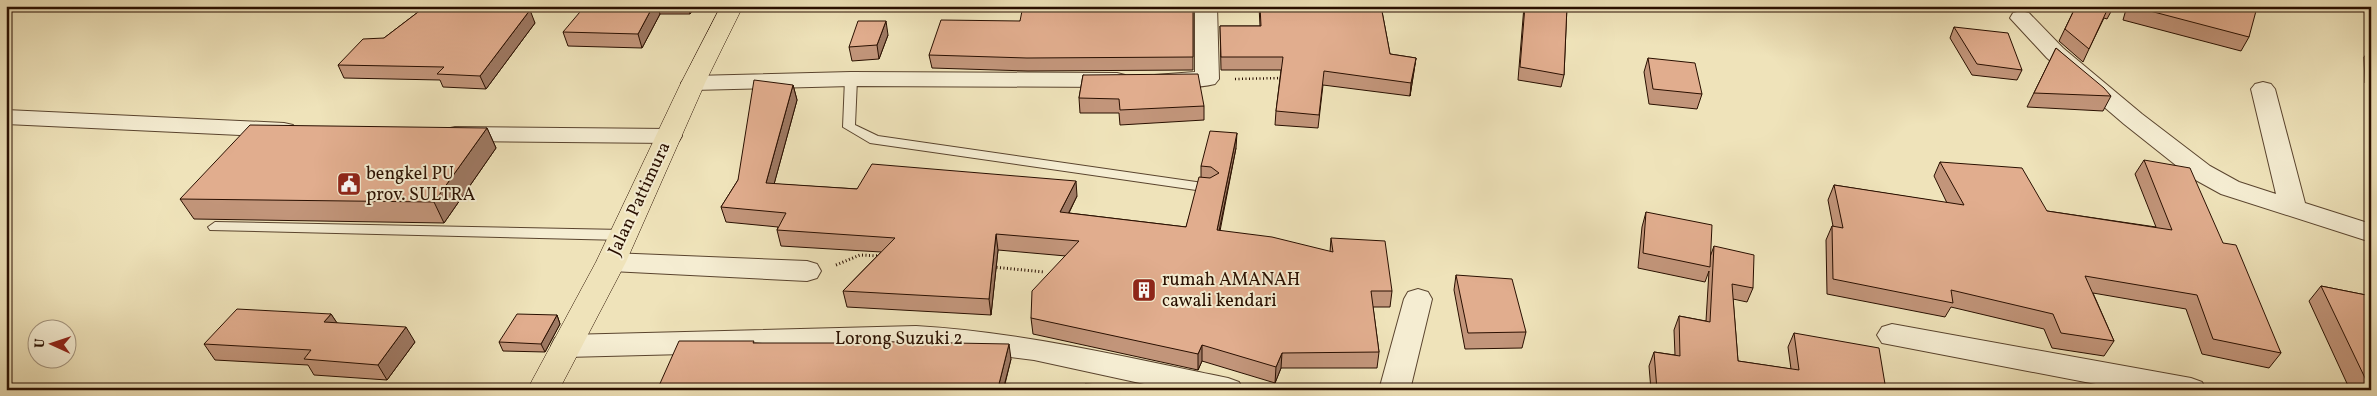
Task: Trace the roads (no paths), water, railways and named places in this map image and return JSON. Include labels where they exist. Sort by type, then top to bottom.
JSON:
[{"type":"highway","name":"Jalan Pattimura","points":[[543,390],[611,262],[693,83],[732,6]]},
{"type":"street","points":[[693,83],[851,79],[1016,81],[1207,79],[1206,6]]},
{"type":"street","points":[[2022,18],[2055,53],[2133,119],[2201,172],[2230,188],[2371,233]]},
{"type":"street","points":[[2263,89],[2292,208]]},
{"type":"street","points":[[6,117],[309,132]]},
{"type":"street","points":[[436,133],[670,136]]},
{"type":"street","points":[[611,262],[807,270]]},
{"type":"street","points":[[1394,390],[1418,299]]},
{"type":"street","points":[[1892,335],[2191,390]]},
{"type":"street","name":"Lorong Suzuki 2","points":[[566,346],[916,337],[954,338],[1083,359],[1228,390]]},
{"type":"lane","points":[[851,79],[849,127],[875,140],[1210,188]]},
{"type":"lane","points":[[215,227],[623,235]]},
{"type":"place","name":"bengkel PU prov. SULTRA","points":[[349,184]]},
{"type":"place","name":"rumah AMANAH cawali kendari","points":[[1144,290]]}]
